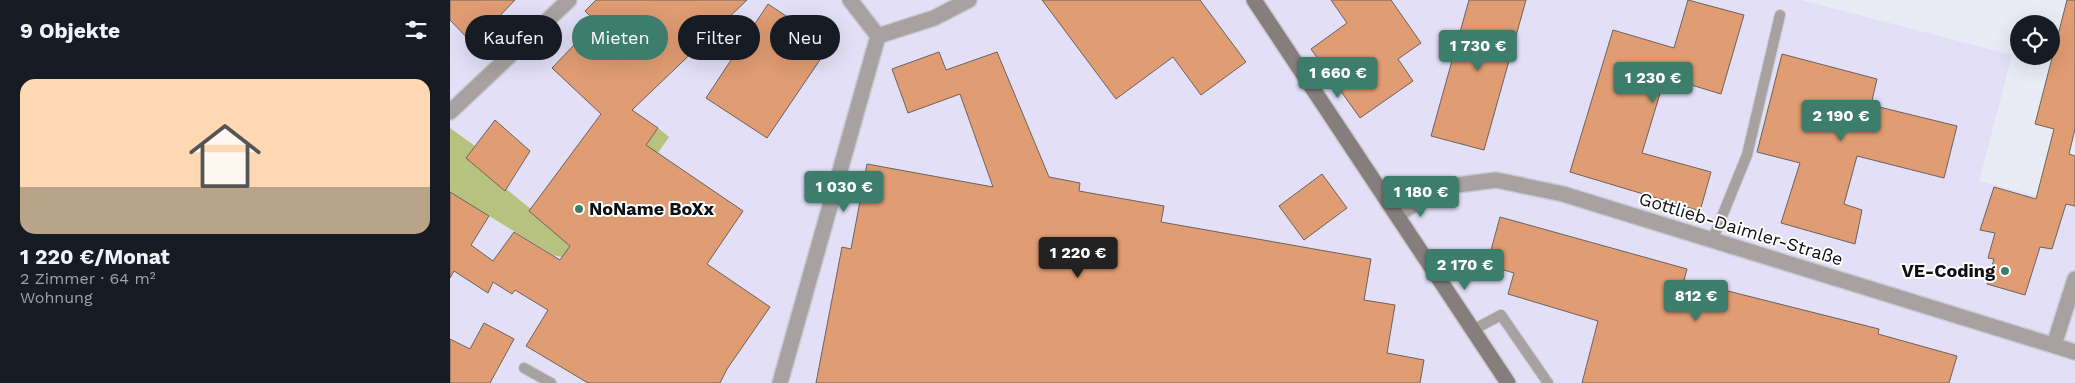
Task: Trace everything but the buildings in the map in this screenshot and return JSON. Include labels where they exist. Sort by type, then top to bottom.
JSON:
[{"type":"main road","points":[[1254,0],[1508,383]]},
{"type":"street","points":[[450,112],[569,0]]},
{"type":"street","points":[[850,0],[878,36]]},
{"type":"street","points":[[878,36],[934,18],[969,0]]},
{"type":"street","points":[[780,383],[878,36]]},
{"type":"street","name":"Gottlieb-Daimler-Straße","points":[[1397,215],[1429,195],[1457,185],[1496,180],[1563,194],[2075,352]]},
{"type":"street","points":[[2054,346],[2075,279]]},
{"type":"lane","points":[[1712,240],[1747,155],[1780,15]]},
{"type":"lane","points":[[1472,330],[1502,314],[1548,383]]},
{"type":"lane","points":[[524,368],[551,383]]},
{"type":"shaded area","points":[[450,0],[1801,0],[2010,54],[2010,63],[1979,181],[2075,206],[2075,383],[450,383]]},
{"type":"green space","points":[[450,128],[475,146],[466,158],[504,190],[505,188],[532,210],[580,237],[658,128],[669,137],[582,262],[553,255],[450,192]]},
{"type":"place","name":"NoName BoXx","points":[[579,209]]},
{"type":"place","name":"VE-Coding","points":[[2005,271]]}]
